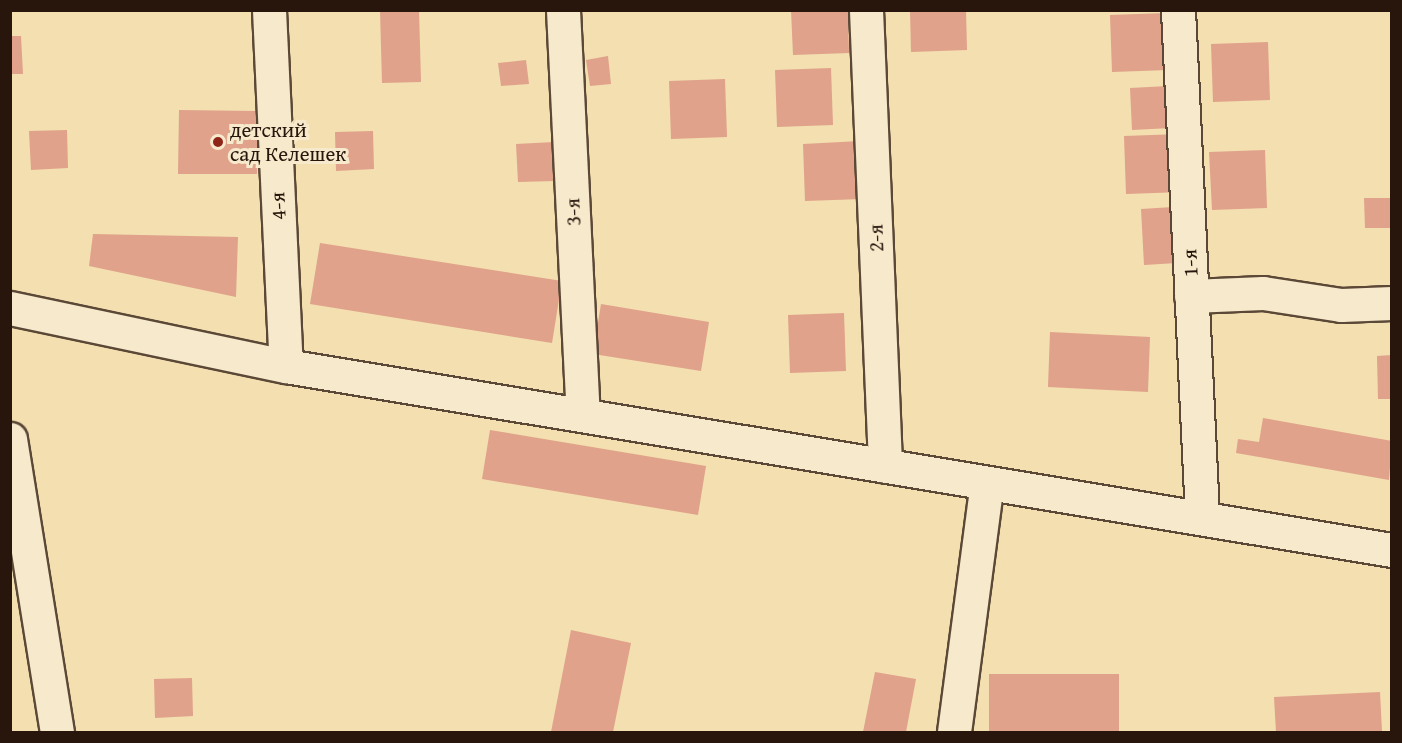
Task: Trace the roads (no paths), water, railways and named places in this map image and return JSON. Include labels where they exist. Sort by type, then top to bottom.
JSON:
[{"type":"street","name":"4-я","points":[[269,10],[286,366]]},
{"type":"street","name":"3-я","points":[[563,10],[584,413]]},
{"type":"street","name":"2-я","points":[[866,10],[885,466]]},
{"type":"street","name":"1-я","points":[[1178,10],[1202,516]]},
{"type":"street","points":[[1191,296],[1263,293],[1341,306],[1392,303]]},
{"type":"street","points":[[10,308],[286,366],[584,413],[885,466],[1202,516],[1392,550]]},
{"type":"street","points":[[10,439],[57,732]]},
{"type":"street","points":[[954,732],[987,483]]},
{"type":"place","name":"детский сад Келешек","points":[[218,142]]}]
